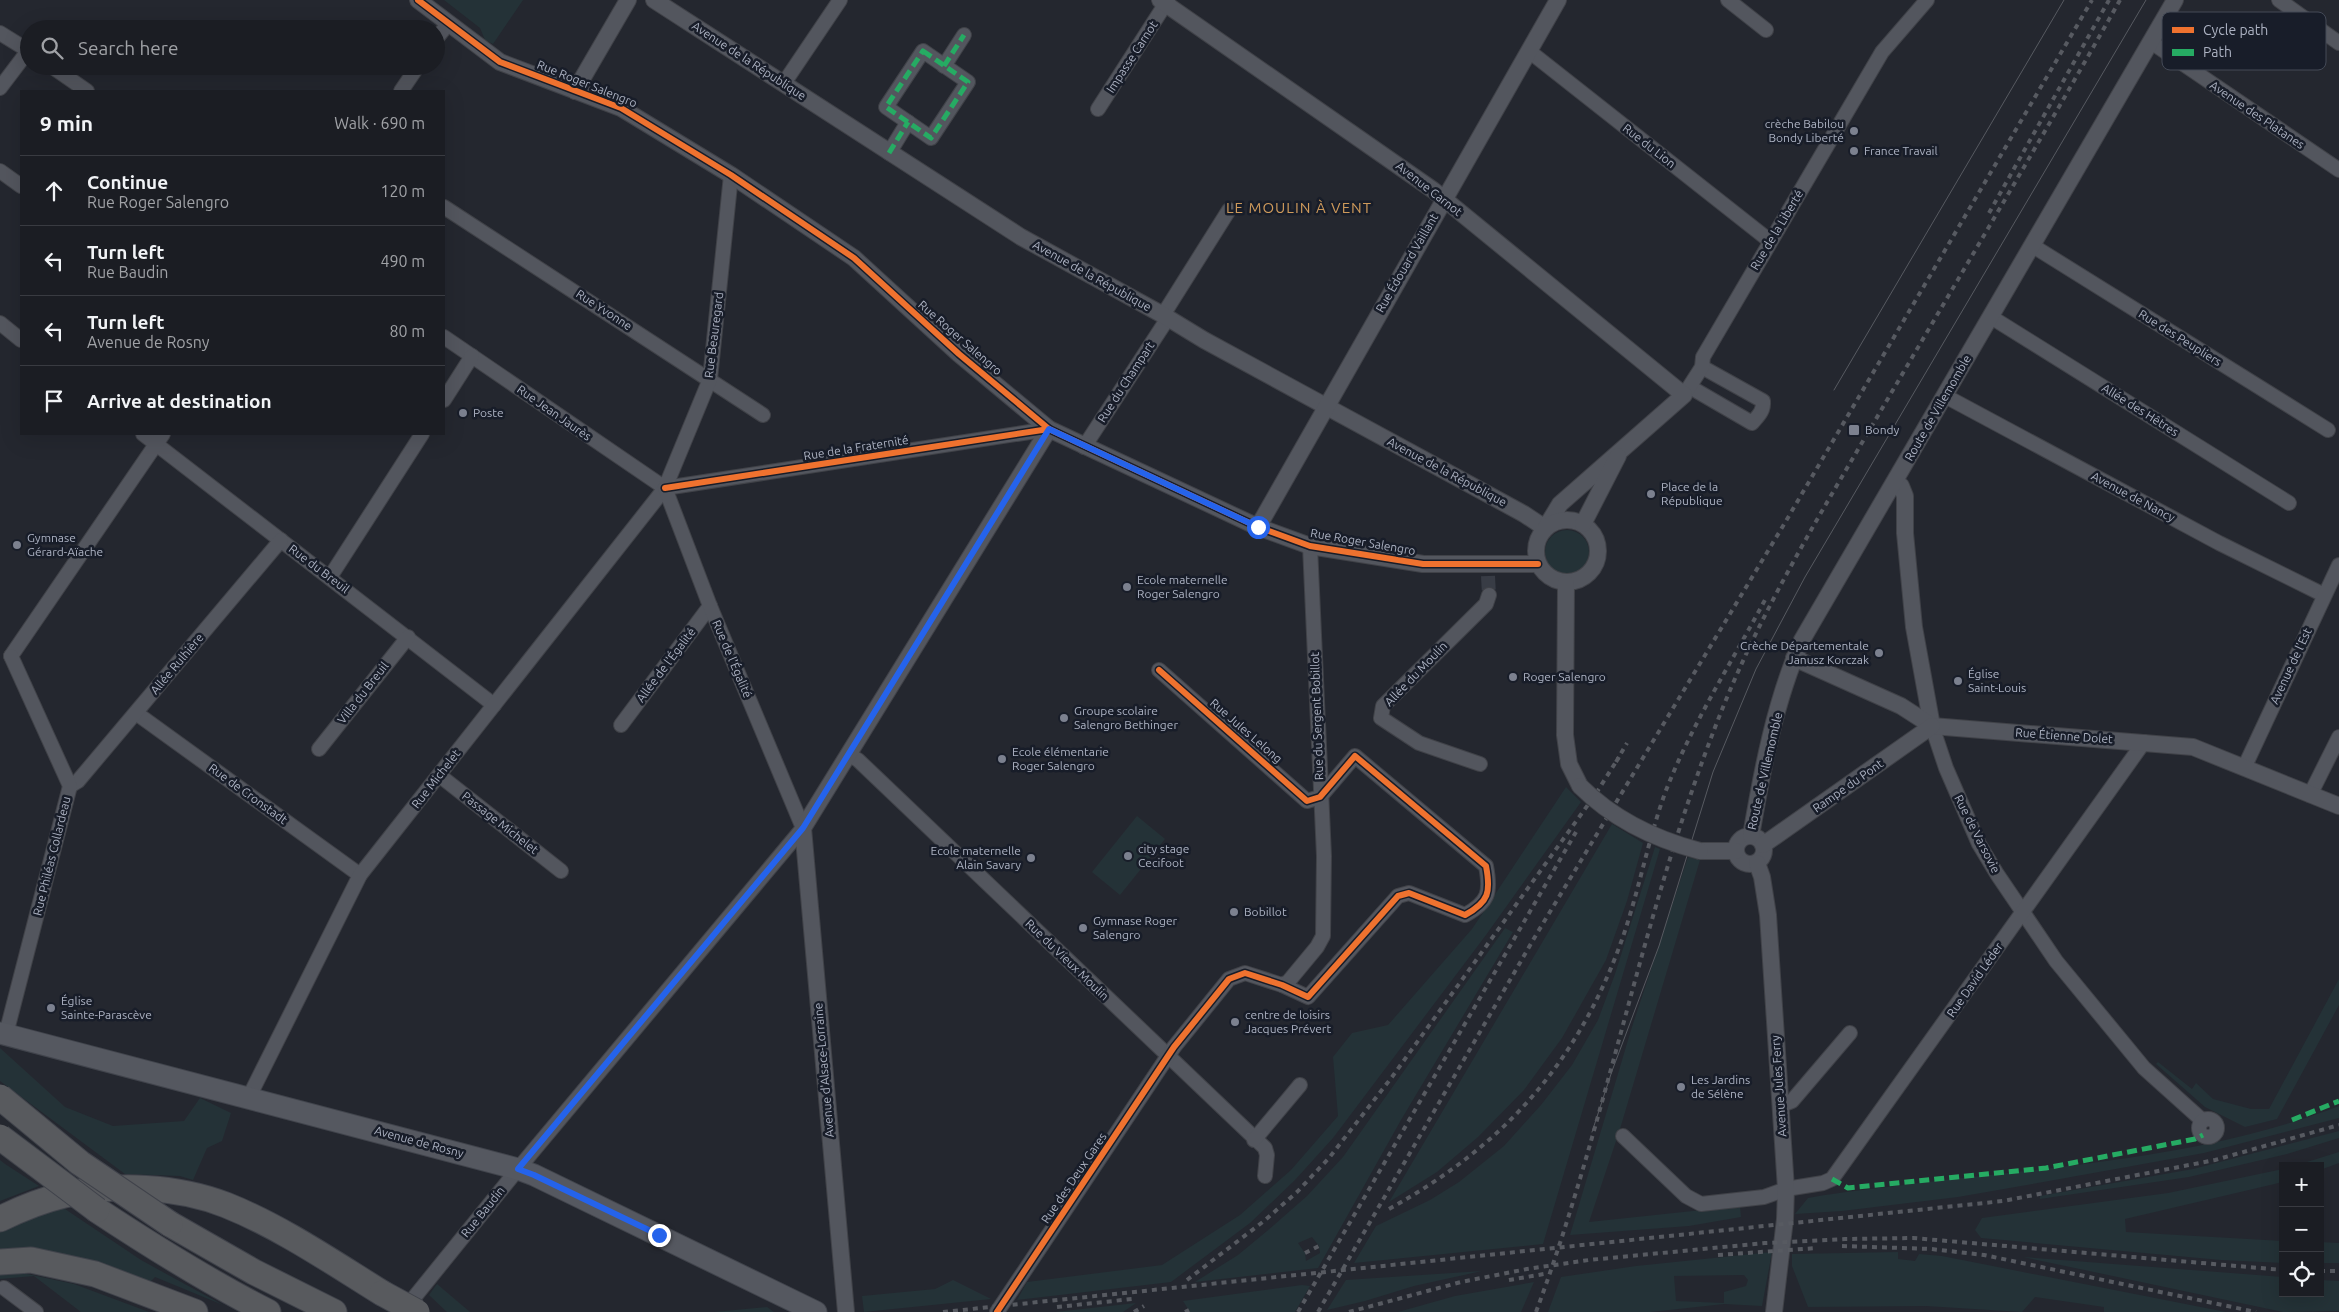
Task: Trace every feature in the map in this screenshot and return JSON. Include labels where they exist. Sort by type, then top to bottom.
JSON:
[{"type":"highway","points":[[0,1097],[80,1163],[170,1224],[254,1272],[334,1312]]},
{"type":"highway","points":[[0,1138],[97,1210],[151,1246],[220,1288],[268,1312]]},
{"type":"highway","points":[[0,1219],[64,1195],[109,1189],[156,1189],[180,1192],[226,1205],[259,1221],[417,1312]]},
{"type":"highway","points":[[0,1262],[31,1260],[95,1274],[194,1312]]},
{"type":"main road","name":"Avenue de Rosny","points":[[3,1034],[518,1169],[534,1175],[816,1312]]},
{"type":"street","name":"Rue Roger Salengro","points":[[418,0],[443,20]]},
{"type":"street","points":[[575,91],[628,0]]},
{"type":"street","name":"Avenue de la République","points":[[654,0],[1021,237],[1165,316],[1204,340],[1546,527]]},
{"type":"street","points":[[784,83],[840,0]]},
{"type":"street","name":"Rue Édouard Vaillant","points":[[1258,527],[1558,0]]},
{"type":"street","points":[[1728,0],[1766,30]]},
{"type":"street","name":"Rue de la Liberté","points":[[1546,527],[1560,504],[1687,391],[1702,367],[1703,357],[1882,52],[1927,0]]},
{"type":"street","name":"Route de Villemomble","points":[[2167,12],[2174,0]]},
{"type":"street","points":[[2279,0],[2296,12]]},
{"type":"street","name":"Impasse Carnot","points":[[1098,109],[1165,1]]},
{"type":"street","name":"Avenue Carnot","points":[[1165,1],[1444,198],[1687,391]]},
{"type":"street","name":"Route de Villemomble","points":[[1757,840],[1764,765],[1794,658],[1806,631],[2033,246],[2162,21]]},
{"type":"street","name":"Rue Roger Salengro","points":[[445,22],[500,62],[621,108],[731,175],[854,258],[959,354],[1049,429],[1258,527],[1310,546],[1423,564],[1489,570],[1538,564]]},
{"type":"street","points":[[445,28],[448,24]]},
{"type":"street","points":[[0,33],[20,46]]},
{"type":"street","points":[[2326,34],[2339,43]]},
{"type":"street","points":[[944,66],[964,35]]},
{"type":"street","name":"Avenue des Platanes","points":[[2150,42],[2162,50]]},
{"type":"street","name":"Rue du Lion","points":[[1529,51],[1770,241]]},
{"type":"street","points":[[923,52],[968,82],[931,138],[908,122],[886,107],[923,52]]},
{"type":"street","points":[[0,88],[20,62]]},
{"type":"street","name":"Avenue des Platanes","points":[[2191,70],[2339,170]]},
{"type":"street","points":[[64,75],[86,90]]},
{"type":"street","points":[[402,90],[412,75]]},
{"type":"street","points":[[889,153],[908,122]]},
{"type":"street","points":[[0,171],[20,185]]},
{"type":"street","name":"Rue Beauregard","points":[[665,488],[710,379],[731,175]]},
{"type":"street","name":"Rue Yvonne","points":[[445,208],[763,415]]},
{"type":"street","name":"Rue du Champart","points":[[1084,446],[1229,210]]},
{"type":"street","name":"Rue des Peupliers","points":[[2033,246],[2328,430]]},
{"type":"street","name":"Allée des Hêtres","points":[[1991,317],[2290,503]]},
{"type":"street","points":[[0,323],[20,339]]},
{"type":"street","name":"Rue Jean Jaurès","points":[[445,338],[665,488]]},
{"type":"street","points":[[445,398],[472,356]]},
{"type":"street","points":[[1687,391],[1752,423],[1760,414],[1763,401],[1702,367]]},
{"type":"street","name":"Avenue de Nancy","points":[[1945,396],[2219,543],[2324,595]]},
{"type":"street","name":"Rue de la Fraternité","points":[[665,488],[1049,429]]},
{"type":"street","name":"Rue Baudin","points":[[402,1312],[518,1169],[803,828],[1049,429]]},
{"type":"street","name":"Rue du Breuil","points":[[146,435],[160,439],[281,540],[494,705]]},
{"type":"street","points":[[330,577],[421,435]]},
{"type":"street","points":[[5,655],[160,439]]},
{"type":"street","name":"Rue de la Liberté","points":[[1583,524],[1620,452]]},
{"type":"street","name":"Rue de Varsovie","points":[[1894,482],[1901,486],[1905,496],[1905,533],[1914,627],[1932,726],[1946,768],[1967,818],[1997,874],[2066,975],[2144,1068],[2203,1121]]},
{"type":"street","name":"Rue de l'Égalité","points":[[665,488],[710,606],[803,828]]},
{"type":"street","name":"Rue Michelet","points":[[249,1097],[360,875],[665,488]]},
{"type":"street","points":[[1564,520],[1583,524],[1595,537],[1598,545],[1596,563],[1584,578],[1566,583],[1549,578],[1538,564],[1536,545],[1546,527],[1564,520]]},
{"type":"street","name":"Allée Rulhière","points":[[70,786],[78,781],[281,540]]},
{"type":"street","name":"Rue du Sergent Bobillot","points":[[1282,985],[1288,982],[1318,947],[1323,936],[1324,856],[1310,546]]},
{"type":"street","name":"Avenue de l'Est","points":[[2244,768],[2339,565]]},
{"type":"street","points":[[1566,583],[1565,735],[1569,764],[1580,786],[1603,806],[1638,829],[1670,843],[1700,851],[1736,851]]},
{"type":"street","name":"Allée du Moulin","points":[[1480,764],[1419,743],[1381,718],[1383,706],[1486,604],[1489,595]]},
{"type":"street","name":"Allée de l'Égalité","points":[[621,725],[710,606]]},
{"type":"street","name":"Villa du Breuil","points":[[319,749],[408,637]]},
{"type":"street","name":"Rue Philéas Collardeau","points":[[3,1034],[70,786],[5,655]]},
{"type":"street","name":"Rue Étienne Dolet","points":[[1794,658],[1901,706],[1932,726],[2193,747],[2339,806]]},
{"type":"street","name":"Rue Jules Lelong","points":[[1159,670],[1307,801],[1320,797]]},
{"type":"street","name":"Rue de Cronstadt","points":[[136,713],[360,875]]},
{"type":"street","name":"Rampe du Pont","points":[[1757,840],[1932,726]]},
{"type":"street","points":[[2310,795],[2339,737]]},
{"type":"street","name":"Rue David Léder","points":[[1623,1136],[1686,1196],[1701,1204],[1764,1197],[1786,1190],[1823,1183],[1840,1171],[2144,742]]},
{"type":"street","name":"Rue du Vieux Moulin","points":[[848,754],[865,767],[1264,1148],[1267,1155],[1265,1176]]},
{"type":"street","points":[[1168,1056],[1229,979],[1237,974],[1245,973],[1282,985],[1308,997],[1398,896],[1409,893],[1466,915],[1482,906],[1490,887],[1486,866],[1355,756],[1320,797]]},
{"type":"street","name":"Passage Michelet","points":[[439,775],[562,871]]},
{"type":"street","name":"Avenue d'Alsace-Lorraine","points":[[803,828],[846,1312]]},
{"type":"street","points":[[1757,840],[1764,853],[1757,863],[1743,863],[1736,851],[1738,842],[1757,840]]},
{"type":"street","name":"Avenue Jules Ferry","points":[[1757,863],[1762,877],[1768,915],[1782,1105],[1786,1190],[1785,1220],[1775,1311]]},
{"type":"street","points":[[1782,1105],[1792,1101],[1850,1033]]},
{"type":"street","name":"Rue des Deux Gares","points":[[997,1312],[1168,1056]]},
{"type":"street","points":[[1254,1140],[1300,1085]]},
{"type":"street","points":[[752,1280],[794,1312]]},
{"type":"street","points":[[4,1288],[36,1312]]},
{"type":"shaded area","points":[[444,0],[523,0],[493,44],[485,40],[480,28]]},
{"type":"shaded area","points":[[1571,530],[1583,536],[1588,543],[1588,561],[1583,568],[1576,573],[1563,574],[1555,571],[1548,564],[1545,548],[1548,540],[1555,533]]},
{"type":"shaded area","points":[[1566,787],[1581,802],[1486,935],[1333,1138],[1295,1180],[1250,1223],[1171,1282],[1017,1300],[1027,1282],[1162,1265],[1240,1215],[1291,1170],[1338,1116],[1333,1057],[1352,1033],[1388,1025],[1472,929]]},
{"type":"shaded area","name":"city stage Cecifoot","points":[[1137,816],[1165,839],[1120,895],[1092,872]]},
{"type":"shaded area","points":[[1612,824],[1643,843],[1627,901],[1606,960],[1562,1038],[1524,1090],[1478,1137],[1437,1172],[1389,1202]]},
{"type":"shaded area","points":[[1655,847],[1660,849],[1543,1244],[1354,1263],[1376,1226],[1430,1200],[1459,1182],[1504,1146],[1541,1105],[1572,1065],[1598,1020],[1615,974]]},
{"type":"shaded area","points":[[1688,857],[1700,860],[1620,1129],[1589,1222],[1740,1206],[1741,1217],[1689,1226],[1570,1235],[1631,1030]]},
{"type":"shaded area","points":[[1505,928],[1513,932],[1401,1120],[1318,1268],[1195,1282],[1238,1255],[1267,1231],[1307,1196],[1343,1157]],"holes":[[[1312,1237],[1319,1246],[1320,1253],[1306,1261],[1305,1253],[1298,1243]]]},
{"type":"shaded area","points":[[2339,979],[2339,1005],[2277,1119],[2245,1127],[2205,1107],[2156,1064],[2158,1062],[2192,1089],[2196,1083],[2213,1099],[2251,1109],[2269,1109]]},
{"type":"shaded area","points":[[0,1048],[65,1107],[113,1126],[184,1121],[200,1098],[231,1113],[222,1141],[207,1148],[193,1180],[180,1176],[125,1174],[0,1081]]},
{"type":"shaded area","points":[[2339,1106],[2339,1118],[2204,1153],[1958,1197],[1842,1211],[1795,1214],[1808,1198],[1836,1193],[2079,1165],[2185,1148],[2238,1137],[2289,1123]]},
{"type":"shaded area","points":[[2339,1131],[2339,1138],[2287,1154],[2189,1177],[2040,1199],[2040,1196],[2193,1169]]},
{"type":"shaded area","points":[[2339,1152],[2339,1163],[2324,1169],[2324,1162],[2307,1162]]},
{"type":"shaded area","points":[[0,1160],[5,1164],[39,1186],[0,1201]]},
{"type":"shaded area","points":[[2279,1170],[2279,1183],[2125,1219],[2126,1232],[2279,1241],[2279,1263],[2221,1260],[1981,1238],[1975,1230],[1982,1218],[2168,1193]]},
{"type":"shaded area","points":[[59,1205],[141,1260],[223,1305],[155,1277],[149,1283],[0,1251],[0,1226]]},
{"type":"shaded area","points":[[2324,1242],[2339,1243],[2339,1263],[2324,1263]]},
{"type":"shaded area","points":[[1772,1252],[1762,1306],[1724,1304],[1651,1312],[1548,1312],[1561,1277],[1636,1266]],"holes":[[[1744,1275],[1748,1280],[1746,1286],[1724,1292],[1724,1303],[1676,1301],[1674,1276]]]},
{"type":"shaded area","points":[[1898,1252],[1898,1259],[1915,1261],[1919,1254],[1942,1256],[2226,1312],[2104,1312],[2104,1307],[2035,1297],[2022,1312],[1926,1306],[1808,1307],[1792,1266],[1792,1254]]},
{"type":"shaded area","points":[[2023,1257],[2279,1277],[2279,1297],[2324,1297],[2324,1280],[2339,1281],[2339,1311],[2283,1312]]},
{"type":"shaded area","points":[[1482,1271],[1414,1286],[1327,1310],[1346,1280]]},
{"type":"shaded area","points":[[18,1272],[74,1284],[149,1312],[81,1312],[34,1276],[0,1279],[0,1274]]},
{"type":"shaded area","points":[[953,1280],[991,1299],[864,1312],[862,1296],[935,1289]]},
{"type":"shaded area","points":[[1534,1282],[1521,1312],[1398,1312],[1455,1296]]},
{"type":"shaded area","points":[[437,1284],[470,1312],[447,1312],[429,1295]]},
{"type":"shaded area","points":[[1302,1285],[1310,1286],[1295,1312],[1190,1312],[1183,1301]]},
{"type":"shaded area","points":[[1136,1303],[1123,1312],[1055,1312]]},
{"type":"shaded area","points":[[767,1307],[774,1312],[714,1312]]},
{"type":"tunnel","points":[[1488,576],[1489,595]]},
{"type":"tram line","points":[[1834,390],[2064,0]]},
{"type":"tram line","points":[[1592,1132],[1612,1071],[1659,946],[1713,772],[1756,669],[1805,577],[2146,0]]},
{"type":"railway","points":[[1318,1312],[1536,935],[1783,526],[2092,0]]},
{"type":"railway","points":[[1989,213],[2109,0]]},
{"type":"railway","points":[[1536,1312],[1586,1158],[1674,847],[1699,771],[1745,656],[1825,505],[2035,149],[2120,0]]},
{"type":"railway","points":[[1389,1209],[1429,1185],[1466,1159],[1499,1130],[1530,1100],[1557,1066],[1581,1029],[1602,989],[1620,945],[1653,831],[1675,768],[1699,718],[1766,598]]},
{"type":"railway","points":[[1616,762],[1627,743]]},
{"type":"railway","points":[[1187,1280],[1264,1221],[1297,1192],[1329,1158],[1392,1077],[1595,795],[1619,757]]},
{"type":"railway","points":[[1298,1312],[1576,832]]},
{"type":"railway","points":[[943,1312],[2003,1201],[2215,1160],[2339,1125]]},
{"type":"railway","points":[[1349,1312],[1461,1282],[1527,1269],[1589,1260],[1765,1243],[1845,1239],[1913,1238],[2279,1270]]},
{"type":"railway","points":[[1305,1253],[1319,1246]]},
{"type":"railway","points":[[1842,1246],[1931,1249],[1984,1255],[2256,1312]]},
{"type":"railway","points":[[1718,1255],[1817,1248]]},
{"type":"railway","points":[[2324,1271],[2339,1271]]},
{"type":"railway","points":[[1509,1280],[1544,1274]]},
{"type":"railway","points":[[1057,1307],[1132,1299]]},
{"type":"railway","points":[[1134,1312],[1144,1306]]},
{"type":"railway","points":[[1185,1312],[1189,1310]]},
{"type":"marked path","points":[[944,66],[964,35]]},
{"type":"marked path","points":[[923,51],[968,82],[931,138],[886,107],[923,51]]},
{"type":"marked path","points":[[889,153],[908,122]]},
{"type":"marked path","points":[[2292,1120],[2339,1101]]},
{"type":"marked path","points":[[1832,1179],[1848,1188],[2046,1168],[2195,1139],[2203,1135]]},
{"type":"cycle path","points":[[418,0],[444,20]]},
{"type":"cycle path","points":[[445,20],[500,62],[621,108],[731,175],[854,258],[959,354],[1049,429],[1258,527],[1310,546],[1423,564],[1538,564]]},
{"type":"cycle path","points":[[665,488],[1049,429]]},
{"type":"cycle path","points":[[997,1312],[1174,1047],[1229,979],[1245,973],[1282,985],[1308,997],[1398,896],[1409,893],[1465,915],[1484,901],[1488,890],[1486,866],[1355,756],[1320,797],[1307,801],[1159,670]]},
{"type":"place","name":"crèche Babilou Bondy Liberté","points":[[1854,131]]},
{"type":"place","name":"France Travail","points":[[1854,151]]},
{"type":"place","name":"Poste","points":[[463,413]]},
{"type":"place","name":"Bondy","points":[[1854,430]]},
{"type":"place","name":"Place de la République","points":[[1651,494]]},
{"type":"place","name":"Gymnase Gérard-Aïache","points":[[17,545]]},
{"type":"place","name":"Ecole maternelle Roger Salengro","points":[[1127,587]]},
{"type":"place","name":"Crèche Départementale Janusz Korczak","points":[[1879,653]]},
{"type":"place","name":"Roger Salengro","points":[[1513,677]]},
{"type":"place","name":"Église Saint-Louis","points":[[1958,681]]},
{"type":"place","name":"Groupe scolaire Salengro Bethinger","points":[[1064,718]]},
{"type":"place","name":"Ecole élémentarie Roger Salengro","points":[[1002,759]]},
{"type":"place","name":"city stage Cecifoot","points":[[1128,856]]},
{"type":"place","name":"Ecole maternelle Alain Savary","points":[[1031,858]]},
{"type":"place","name":"Bobillot","points":[[1234,912]]},
{"type":"place","name":"Gymnase Roger Salengro","points":[[1083,928]]},
{"type":"place","name":"Église Sainte-Parascève","points":[[51,1008]]},
{"type":"place","name":"centre de loisirs Jacques Prévert","points":[[1235,1022]]},
{"type":"place","name":"Les Jardins de Sélène","points":[[1681,1087]]},
{"type":"district","name":"LE MOULIN À VENT","points":[[1299,208]]},
{"type":"route","points":[[659,1235],[518,1169],[532,1155],[803,828],[1049,429],[1258,527]]}]
